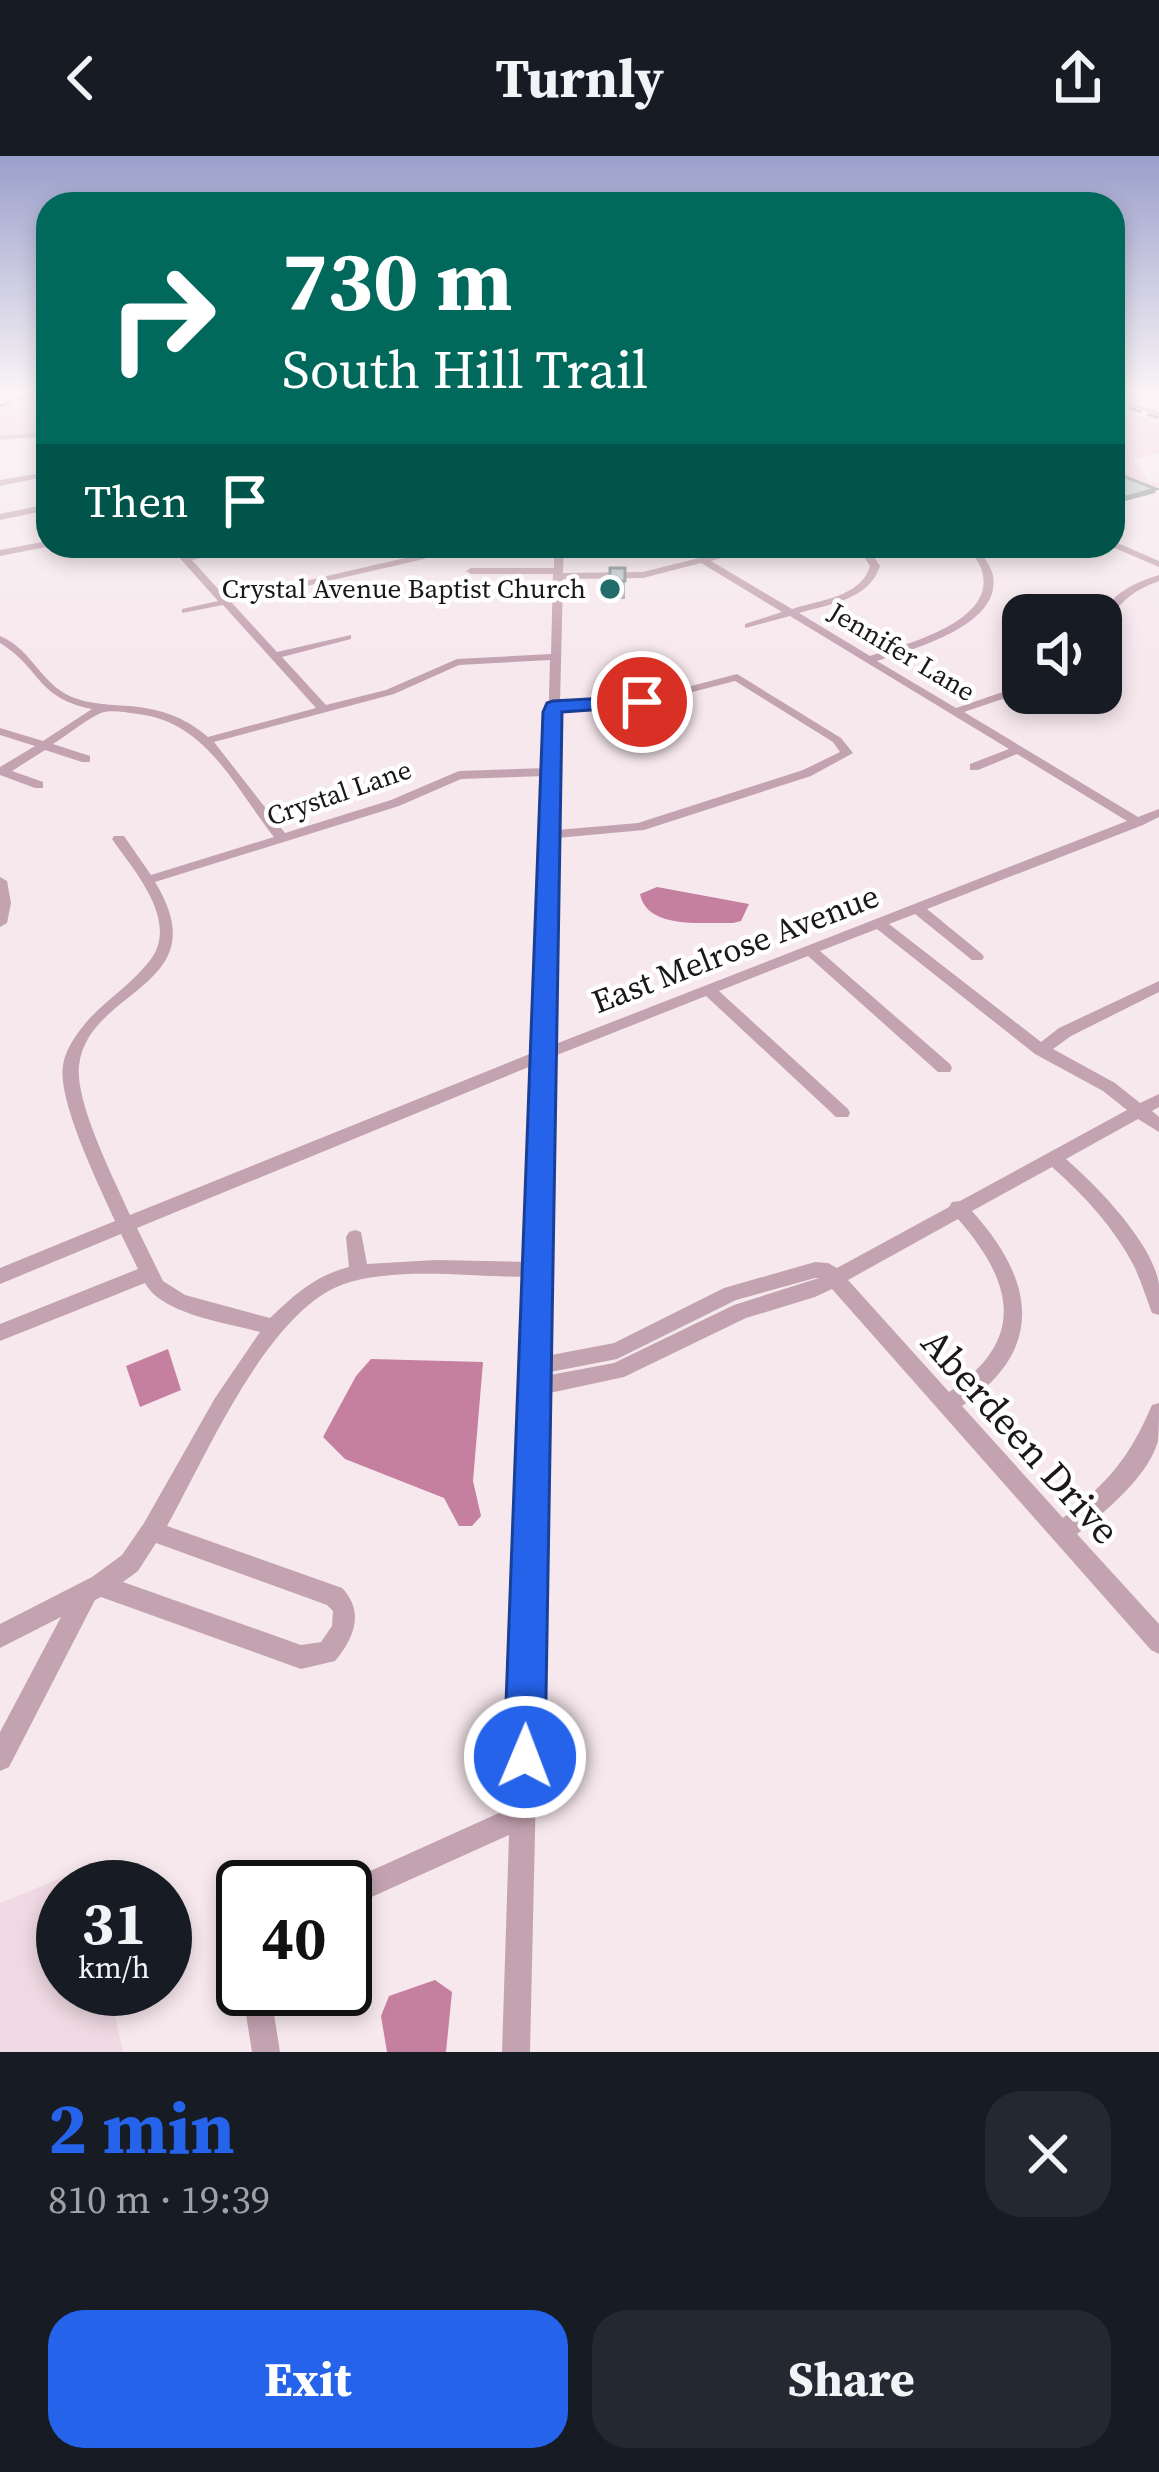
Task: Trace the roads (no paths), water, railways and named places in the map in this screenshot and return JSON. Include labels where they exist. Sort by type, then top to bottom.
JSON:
[{"type":"street","points":[[0,517],[36,510]]},
{"type":"street","points":[[0,553],[36,546]]},
{"type":"street","points":[[1125,549],[1159,564]]},
{"type":"street","points":[[186,558],[324,710]]},
{"type":"street","points":[[186,610],[417,558]]},
{"type":"street","points":[[516,2052],[559,558]]},
{"type":"street","points":[[471,571],[643,575],[711,558]]},
{"type":"street","points":[[749,626],[848,596],[868,583],[875,566],[870,558]]},
{"type":"street","points":[[868,660],[935,638],[977,611],[988,580],[981,558]]},
{"type":"street","name":"Jennifer Lane","points":[[703,560],[1138,822]]},
{"type":"street","points":[[1121,594],[1159,578]]},
{"type":"street","points":[[275,656],[347,637]]},
{"type":"street","points":[[0,639],[28,656],[57,693],[181,722],[205,742],[282,838]]},
{"type":"street","points":[[205,742],[406,686],[457,662],[555,657]]},
{"type":"street","points":[[550,836],[639,827],[847,756],[836,740],[737,677],[638,702],[553,707]]},
{"type":"street","points":[[955,712],[1002,695]]},
{"type":"street","points":[[638,702],[660,729]]},
{"type":"street","points":[[2,772],[103,707]]},
{"type":"street","points":[[0,731],[86,759]]},
{"type":"street","points":[[974,767],[1017,750]]},
{"type":"street","points":[[2,772],[39,785]]},
{"type":"street","name":"Crystal Lane","points":[[145,881],[394,803],[466,774],[551,772]]},
{"type":"street","name":"East Melrose Avenue","points":[[0,1276],[544,1054],[1159,813]]},
{"type":"street","points":[[119,839],[168,923],[167,943],[152,968],[92,1020],[71,1066],[76,1103],[149,1273],[163,1293],[273,1327]]},
{"type":"street","points":[[0,881],[4,903],[0,923]]},
{"type":"street","points":[[918,909],[977,956]]},
{"type":"street","points":[[876,926],[1005,1036],[1084,1072],[1159,1126]]},
{"type":"street","points":[[811,952],[944,1068]]},
{"type":"street","points":[[1041,1050],[1159,986]]},
{"type":"street","points":[[710,991],[842,1113]]},
{"type":"street","points":[[535,1377],[697,1320],[791,1276],[822,1270],[835,1275],[1159,1100]]},
{"type":"street","points":[[1053,1156],[1117,1221],[1138,1255],[1159,1306]]},
{"type":"street","points":[[946,1406],[968,1395],[1000,1361],[1012,1337],[1015,1311],[1001,1260],[958,1207]]},
{"type":"street","points":[[355,1237],[359,1273]]},
{"type":"street","points":[[0,1636],[94,1588],[130,1563],[273,1327],[308,1293],[359,1273],[538,1270]]},
{"type":"street","points":[[0,1334],[149,1273]]},
{"type":"street","name":"Aberdeen Drive","points":[[835,1275],[844,1292],[1159,1642]]},
{"type":"street","points":[[1060,1534],[1127,1475],[1148,1442],[1159,1412]]},
{"type":"street","points":[[94,1588],[301,1657],[327,1653],[336,1642],[347,1616],[344,1604],[334,1596],[152,1531]]},
{"type":"street","points":[[0,1759],[94,1588]]},
{"type":"street","points":[[372,1884],[523,1815]]},
{"type":"street","points":[[260,2016],[266,2052]]},
{"type":"place","name":"Crystal Avenue Baptist Church","points":[[610,589]]}]
